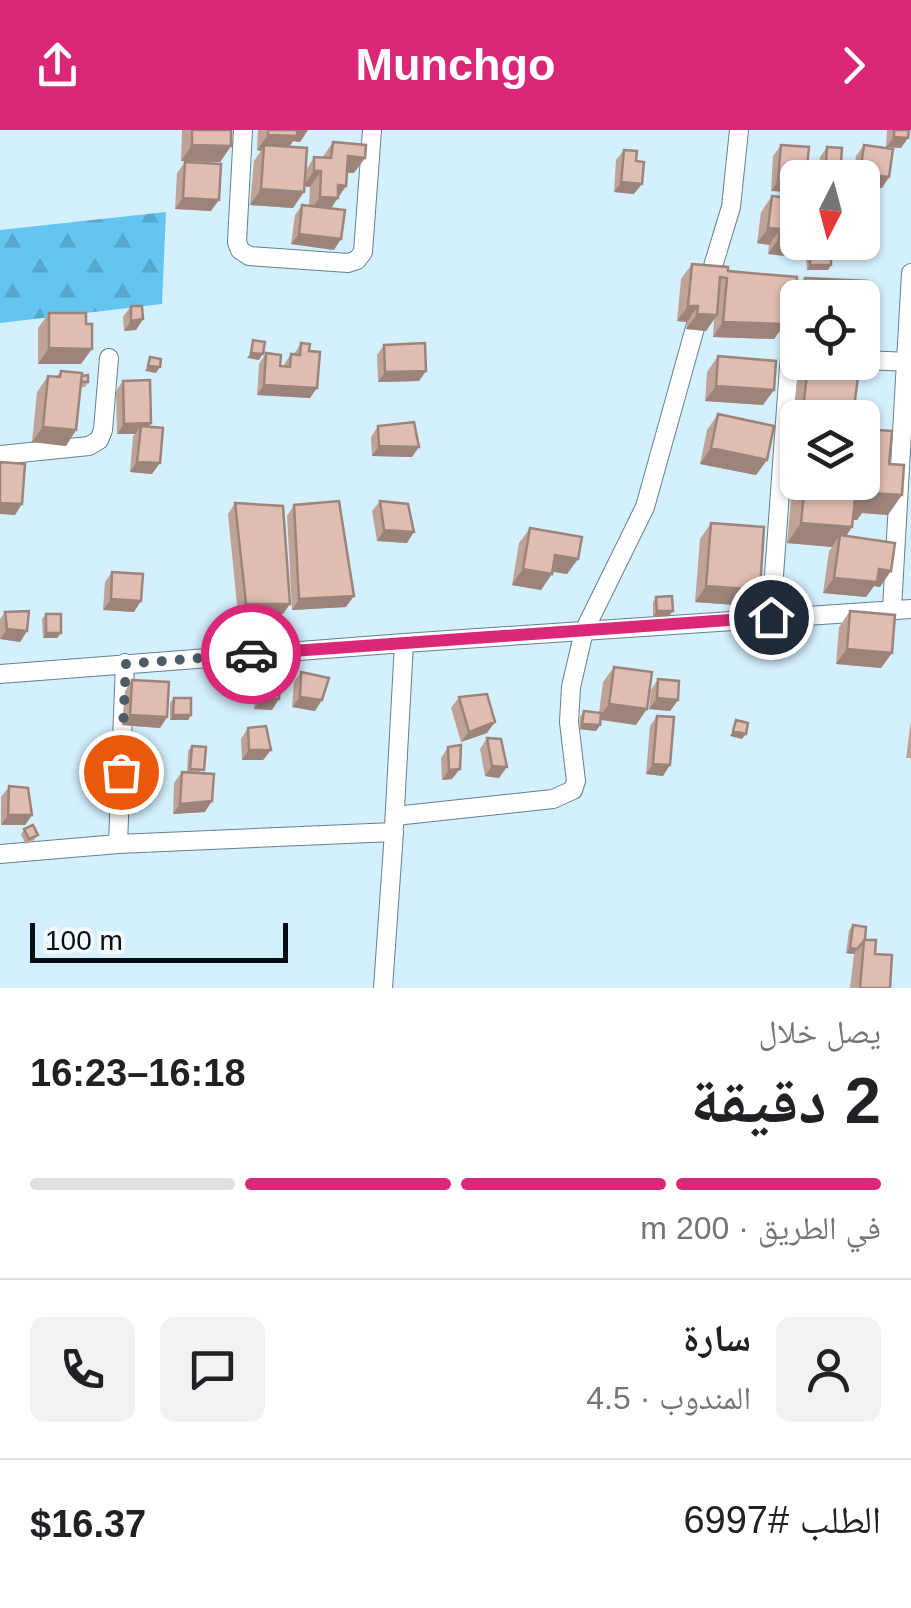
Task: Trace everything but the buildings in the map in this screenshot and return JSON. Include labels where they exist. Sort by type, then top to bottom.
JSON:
[{"type":"street","points":[[243,130],[237,242],[240,250],[250,256],[348,264],[362,252],[372,130]]},
{"type":"street","points":[[0,854],[394,824],[474,805],[553,799],[573,790],[576,781],[569,722],[571,687],[584,630],[646,507],[731,207],[739,130]]},
{"type":"street","points":[[0,674],[902,609],[911,273]]},
{"type":"street","points":[[0,455],[89,446],[99,440],[104,430],[109,358]]},
{"type":"street","points":[[880,361],[909,362]]},
{"type":"street","points":[[771,617],[788,380]]},
{"type":"street","points":[[384,988],[404,642]]},
{"type":"street","points":[[118,844],[126,664]]},
{"type":"green space","points":[[166,212],[162,304],[0,323],[0,230]]},
{"type":"way so far","points":[[121,772],[126,664],[251,654]]},
{"type":"route","points":[[251,654],[771,617]]}]
